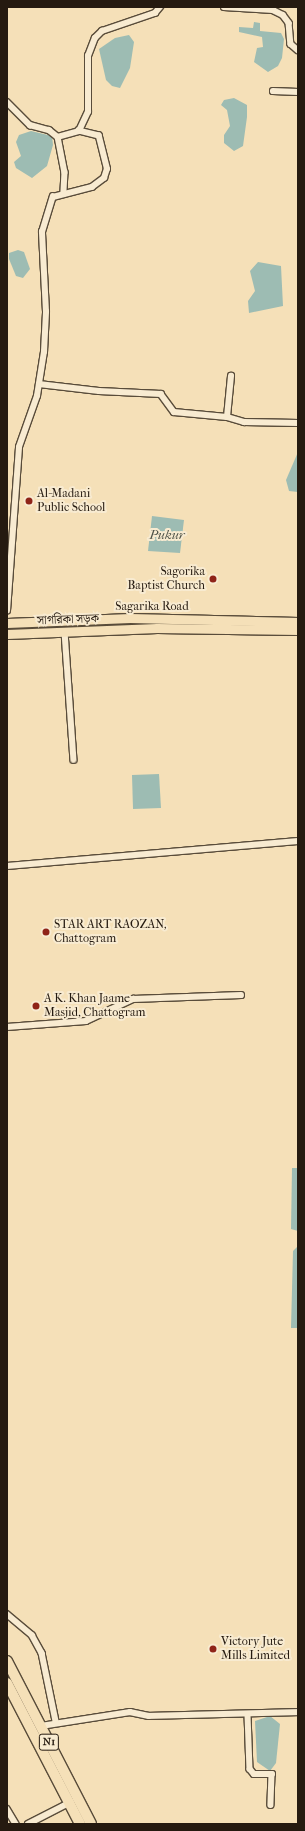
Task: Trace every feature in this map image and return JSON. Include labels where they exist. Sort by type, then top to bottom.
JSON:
[{"type":"highway","name":"N1","points":[[7,1661],[41,1726],[74,1801],[80,1824]]},
{"type":"highway","name":"N1","points":[[7,1684],[74,1801],[91,1824]]},
{"type":"main road","name":"Sagarika Road","points":[[7,623],[130,618],[298,622]]},
{"type":"main road","points":[[130,618],[130,629]]},
{"type":"main road","name":"সাগরিকা সড়ক","points":[[7,634],[130,629],[298,630]]},
{"type":"street","points":[[79,131],[88,112],[88,56],[95,38],[102,31],[155,13],[160,7]]},
{"type":"street","points":[[224,7],[273,10],[283,15],[289,23],[293,49],[298,50]]},
{"type":"street","points":[[273,91],[298,92]]},
{"type":"street","points":[[7,102],[30,125],[50,130],[58,137],[65,172],[64,194]]},
{"type":"street","points":[[7,611],[19,447],[39,384],[46,312],[42,232],[54,197],[92,187],[104,178],[107,169],[99,136],[79,131],[58,137]]},
{"type":"street","points":[[226,417],[231,376]]},
{"type":"street","points":[[39,384],[99,391],[161,394],[174,412],[226,417],[244,422],[298,423]]},
{"type":"street","points":[[65,632],[74,760]]},
{"type":"street","points":[[7,866],[298,841]]},
{"type":"street","points":[[7,1027],[86,1021],[134,998],[241,996]]},
{"type":"street","points":[[7,1614],[32,1634],[42,1654],[56,1721]]},
{"type":"street","points":[[41,1726],[56,1721],[130,1712],[149,1716],[248,1715],[298,1712]]},
{"type":"street","points":[[248,1715],[250,1769],[254,1774],[272,1774],[271,1805]]},
{"type":"street","points":[[28,1824],[74,1801]]},
{"type":"street","points":[[7,1809],[16,1824]]},
{"type":"water","points":[[254,22],[260,23],[260,31],[281,33],[284,39],[282,58],[278,66],[268,72],[254,62],[257,48],[263,47],[262,37],[239,32],[239,27],[253,28]]},
{"type":"water","points":[[129,35],[134,42],[130,68],[120,88],[112,86],[106,80],[99,49],[115,38]]},
{"type":"water","points":[[234,98],[247,105],[247,117],[243,146],[234,151],[224,143],[224,135],[230,126],[227,110],[221,105],[224,100]]},
{"type":"water","points":[[31,131],[52,136],[53,145],[47,166],[32,178],[16,168],[14,162],[21,156],[16,142],[19,135]]},
{"type":"water","points":[[18,250],[24,252],[30,269],[23,278],[16,276],[9,259],[9,253]]},
{"type":"water","points":[[258,262],[281,266],[283,306],[249,313],[248,301],[255,291],[250,271]]},
{"type":"water","points":[[298,452],[298,492],[289,491],[286,480]]},
{"type":"water","name":"Pukur","points":[[152,516],[184,520],[180,553],[148,551]]},
{"type":"water","points":[[159,774],[161,808],[133,809],[132,775]]},
{"type":"water","points":[[292,1168],[298,1168],[298,1231],[291,1229]]},
{"type":"water","points":[[298,1246],[298,1328],[291,1328],[293,1251]]},
{"type":"water","points":[[270,1716],[280,1724],[276,1763],[270,1771],[257,1762],[255,1721]]},
{"type":"place","name":"Al-Madani Public School","points":[[29,501]]},
{"type":"place","name":"Sagorika Baptist Church","points":[[213,579]]},
{"type":"place","name":"STAR ART RAOZAN, Chattogram","points":[[46,932]]},
{"type":"place","name":"A K. Khan Jaame Masjid, Chattogram","points":[[36,1006]]},
{"type":"place","name":"Victory Jute Mills Limited","points":[[213,1649]]}]
